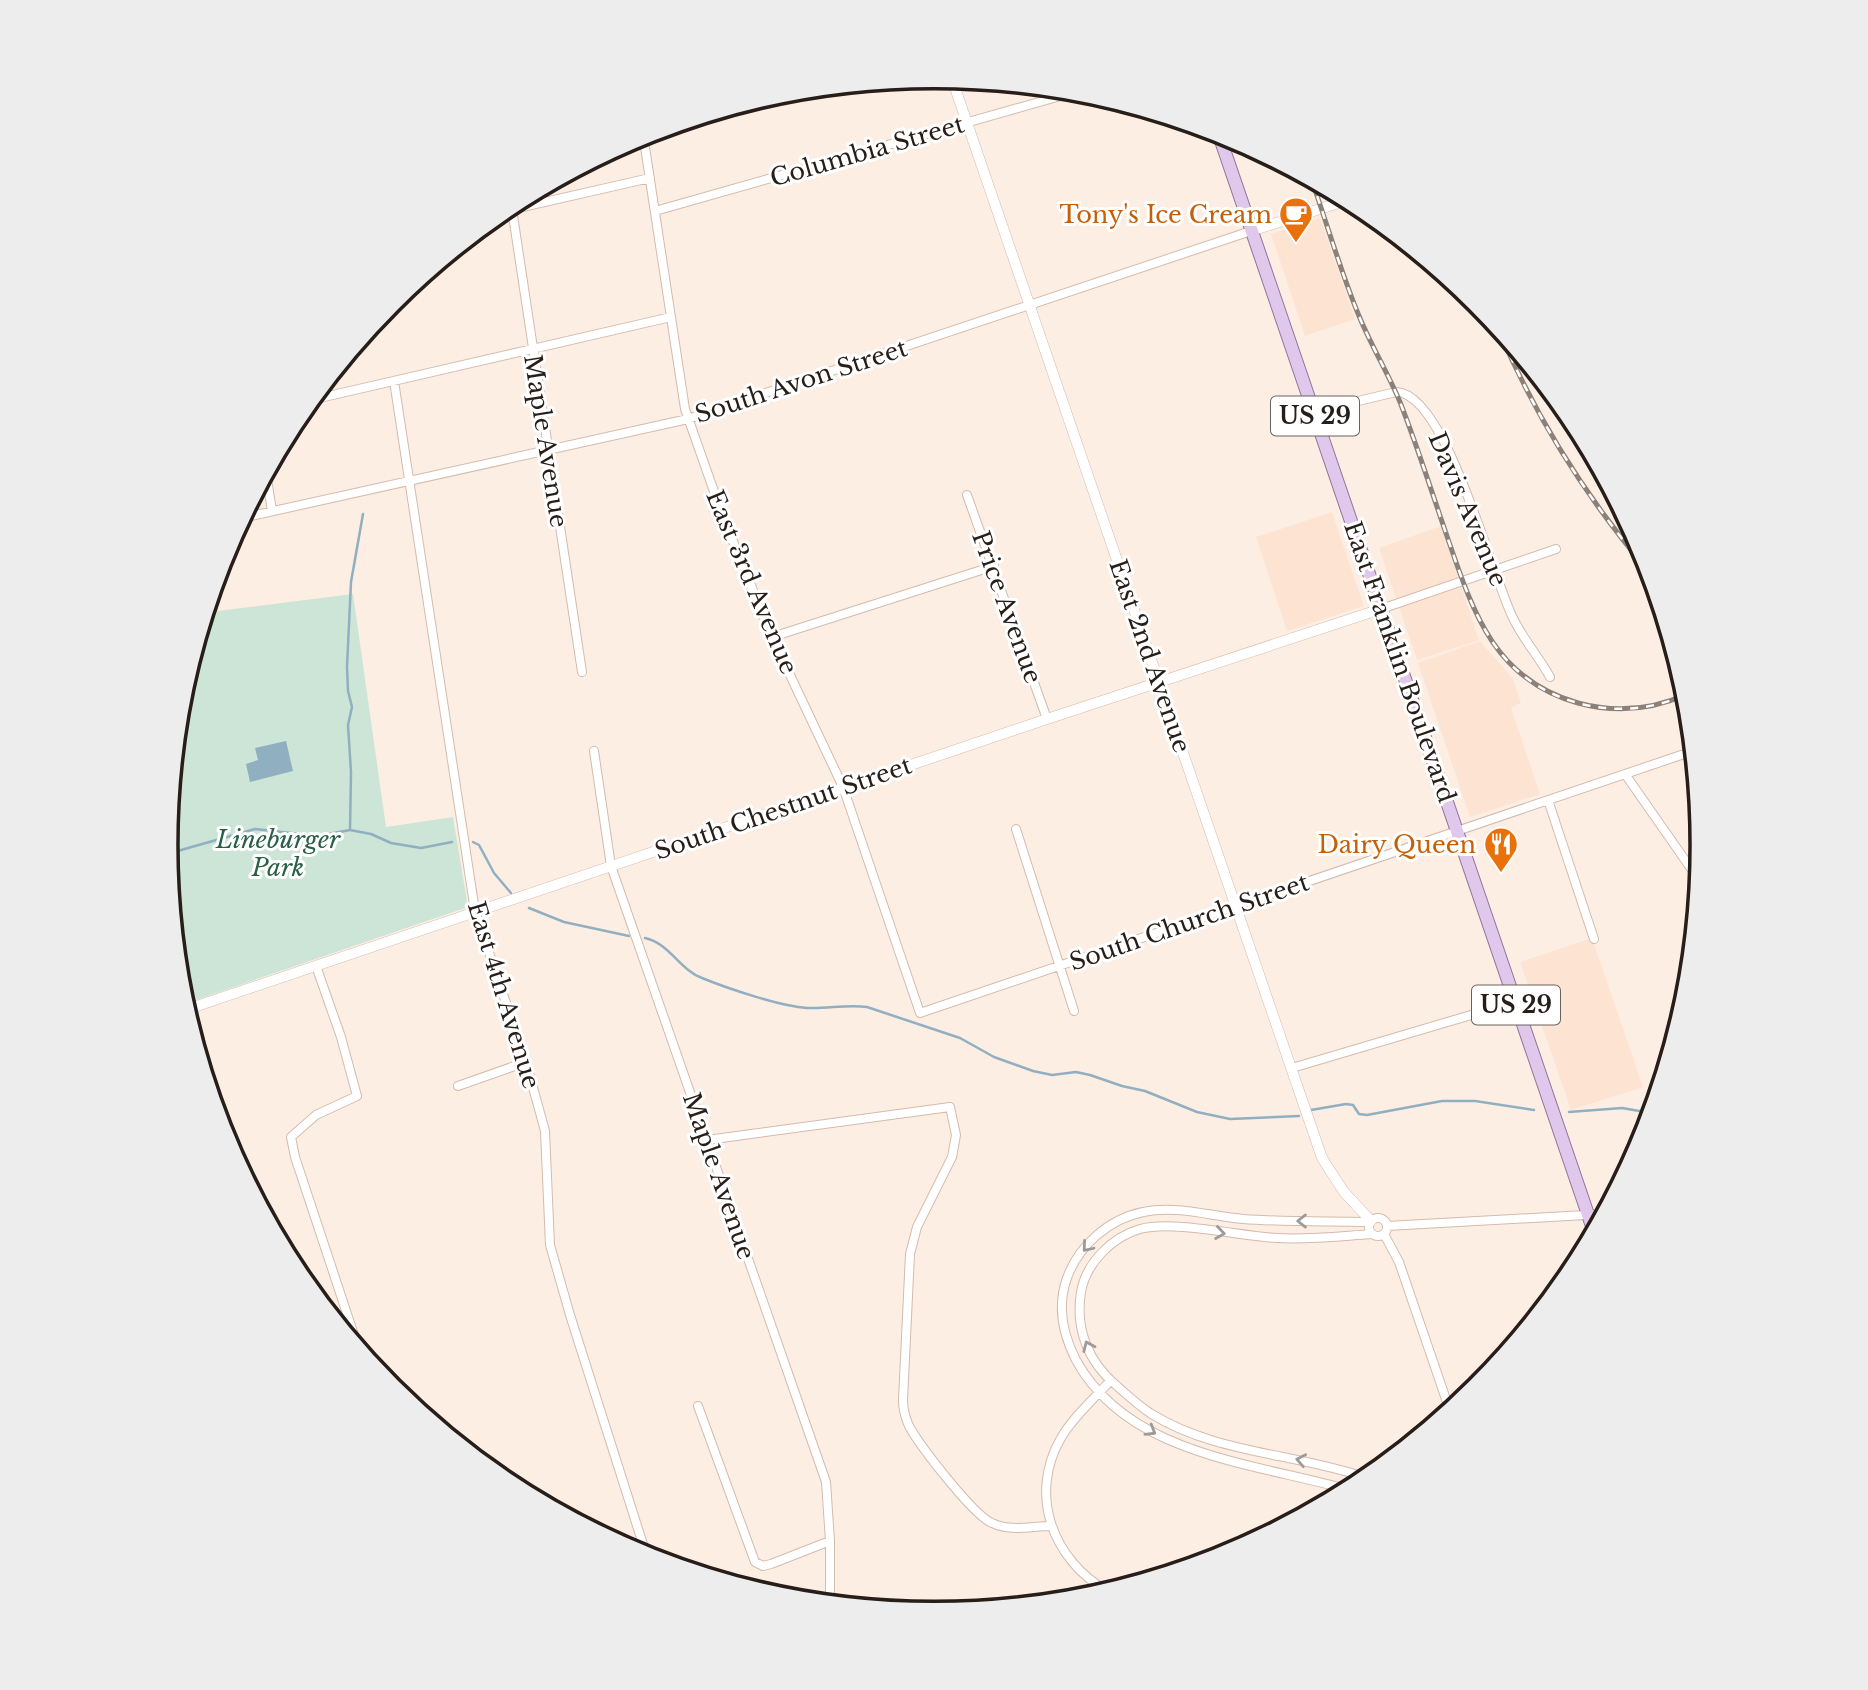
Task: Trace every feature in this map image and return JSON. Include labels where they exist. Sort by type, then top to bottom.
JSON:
[{"type":"main road","name":"East Franklin Boulevard","points":[[1222,147],[1590,1220]]},
{"type":"street","name":"East 2nd Avenue","points":[[956,90],[1322,1158],[1344,1192],[1370,1221]]},
{"type":"street","name":"Columbia Street","points":[[655,211],[1051,99]]},
{"type":"street","name":"East 3rd Avenue","points":[[645,147],[688,419],[723,517],[772,637],[843,787],[920,1013]]},
{"type":"street","points":[[535,204],[650,178]]},
{"type":"street","name":"South Avon Street","points":[[254,516],[688,419],[1334,205]]},
{"type":"street","name":"Maple Avenue","points":[[513,218],[582,672]]},
{"type":"street","points":[[326,396],[671,317]]},
{"type":"street","name":"East 4th Avenue","points":[[394,380],[475,911],[540,1111],[547,1143],[547,1200],[551,1245],[570,1315],[643,1542]]},
{"type":"street","name":"Davis Avenue","points":[[1314,414],[1395,392],[1404,392],[1418,402],[1426,411],[1445,446],[1470,500],[1512,617],[1550,677]]},
{"type":"street","points":[[268,488],[272,512]]},
{"type":"street","name":"Price Avenue","points":[[967,495],[1047,719]]},
{"type":"street","points":[[1381,609],[1556,549]]},
{"type":"street","points":[[772,637],[994,566]]},
{"type":"street","name":"South Chestnut Street","points":[[196,1006],[843,787],[1381,609]]},
{"type":"street","name":"Maple Avenue","points":[[594,751],[611,866],[826,1482],[830,1593]]},
{"type":"street","name":"South Church Street","points":[[920,1013],[1684,754]]},
{"type":"street","points":[[1625,774],[1689,866]]},
{"type":"street","points":[[1548,800],[1594,939]]},
{"type":"street","points":[[1016,829],[1074,1011]]},
{"type":"street","points":[[316,966],[341,1037],[357,1096],[316,1115],[290,1137],[351,1325]]},
{"type":"street","points":[[1292,1068],[1516,1002]]},
{"type":"street","points":[[458,1086],[526,1062]]},
{"type":"street","points":[[707,1140],[950,1107],[956,1135],[952,1157],[917,1227],[910,1254],[904,1413],[918,1439],[966,1500],[986,1520],[1005,1527],[1051,1526]]},
{"type":"street","points":[[1333,1486],[1184,1448],[1133,1420],[1100,1392],[1085,1375],[1070,1349],[1064,1328],[1062,1302],[1065,1282],[1088,1243],[1107,1226],[1132,1214],[1158,1209],[1245,1219],[1370,1221],[1380,1217],[1385,1220],[1386,1230],[1446,1399]]},
{"type":"street","points":[[1353,1474],[1206,1438],[1153,1415],[1110,1381],[1095,1363],[1086,1346],[1078,1313],[1082,1286],[1102,1253],[1119,1238],[1142,1228],[1157,1226],[1279,1239],[1372,1234],[1376,1236],[1386,1230],[1593,1215]]},
{"type":"street","points":[[1370,1221],[1372,1234]]},
{"type":"street","points":[[1094,1583],[1067,1557],[1051,1526],[1046,1506],[1046,1482],[1054,1454],[1065,1432],[1110,1381]]},
{"type":"street","points":[[698,1406],[755,1562],[763,1566],[771,1564],[830,1541]]},
{"type":"shaded area","points":[[1320,218],[1355,319],[1305,336],[1271,234]]},
{"type":"shaded area","points":[[1332,512],[1364,606],[1287,631],[1256,537]]},
{"type":"shaded area","points":[[1441,526],[1479,640],[1417,660],[1379,548]]},
{"type":"shaded area","points":[[1480,641],[1513,679],[1521,703],[1511,708],[1540,794],[1470,817],[1418,663]]},
{"type":"shaded area","points":[[1592,938],[1643,1087],[1571,1110],[1520,962]]},
{"type":"green space","name":"Lineburger Park","points":[[353,594],[386,827],[453,817],[468,907],[195,1000],[180,894],[180,796],[193,698],[217,605],[218,611]]},
{"type":"water","points":[[286,741],[293,771],[250,782],[246,764],[258,760],[255,748]]},
{"type":"waterway","points":[[350,830],[351,772],[348,725],[352,707],[347,667],[351,582],[363,514]]},
{"type":"waterway","points":[[178,851],[255,829],[318,836],[350,830],[371,834],[391,843],[421,848],[452,842]]},
{"type":"waterway","points":[[473,842],[479,845],[494,873],[511,893]]},
{"type":"waterway","points":[[529,908],[564,922],[629,936]]},
{"type":"waterway","points":[[645,938],[661,945],[694,974],[769,1001],[807,1008],[867,1007],[960,1038],[994,1057],[1033,1071],[1052,1075],[1076,1072],[1090,1075],[1145,1091],[1197,1112],[1230,1119],[1299,1116]]},
{"type":"waterway","points":[[1311,1110],[1346,1104],[1353,1105],[1359,1114],[1367,1115],[1442,1101],[1475,1101],[1534,1110]]},
{"type":"waterway","points":[[1569,1112],[1622,1108],[1641,1111]]},
{"type":"railway","points":[[1316,194],[1357,311],[1400,402],[1468,595],[1492,641],[1508,661],[1527,678],[1550,692],[1578,703],[1620,709],[1647,707],[1675,699]]},
{"type":"railway","points":[[1511,358],[1564,456],[1627,545]]},
{"type":"place","name":"Tony's Ice Cream","points":[[1296,244]]},
{"type":"place","name":"Dairy Queen","points":[[1501,874]]}]
